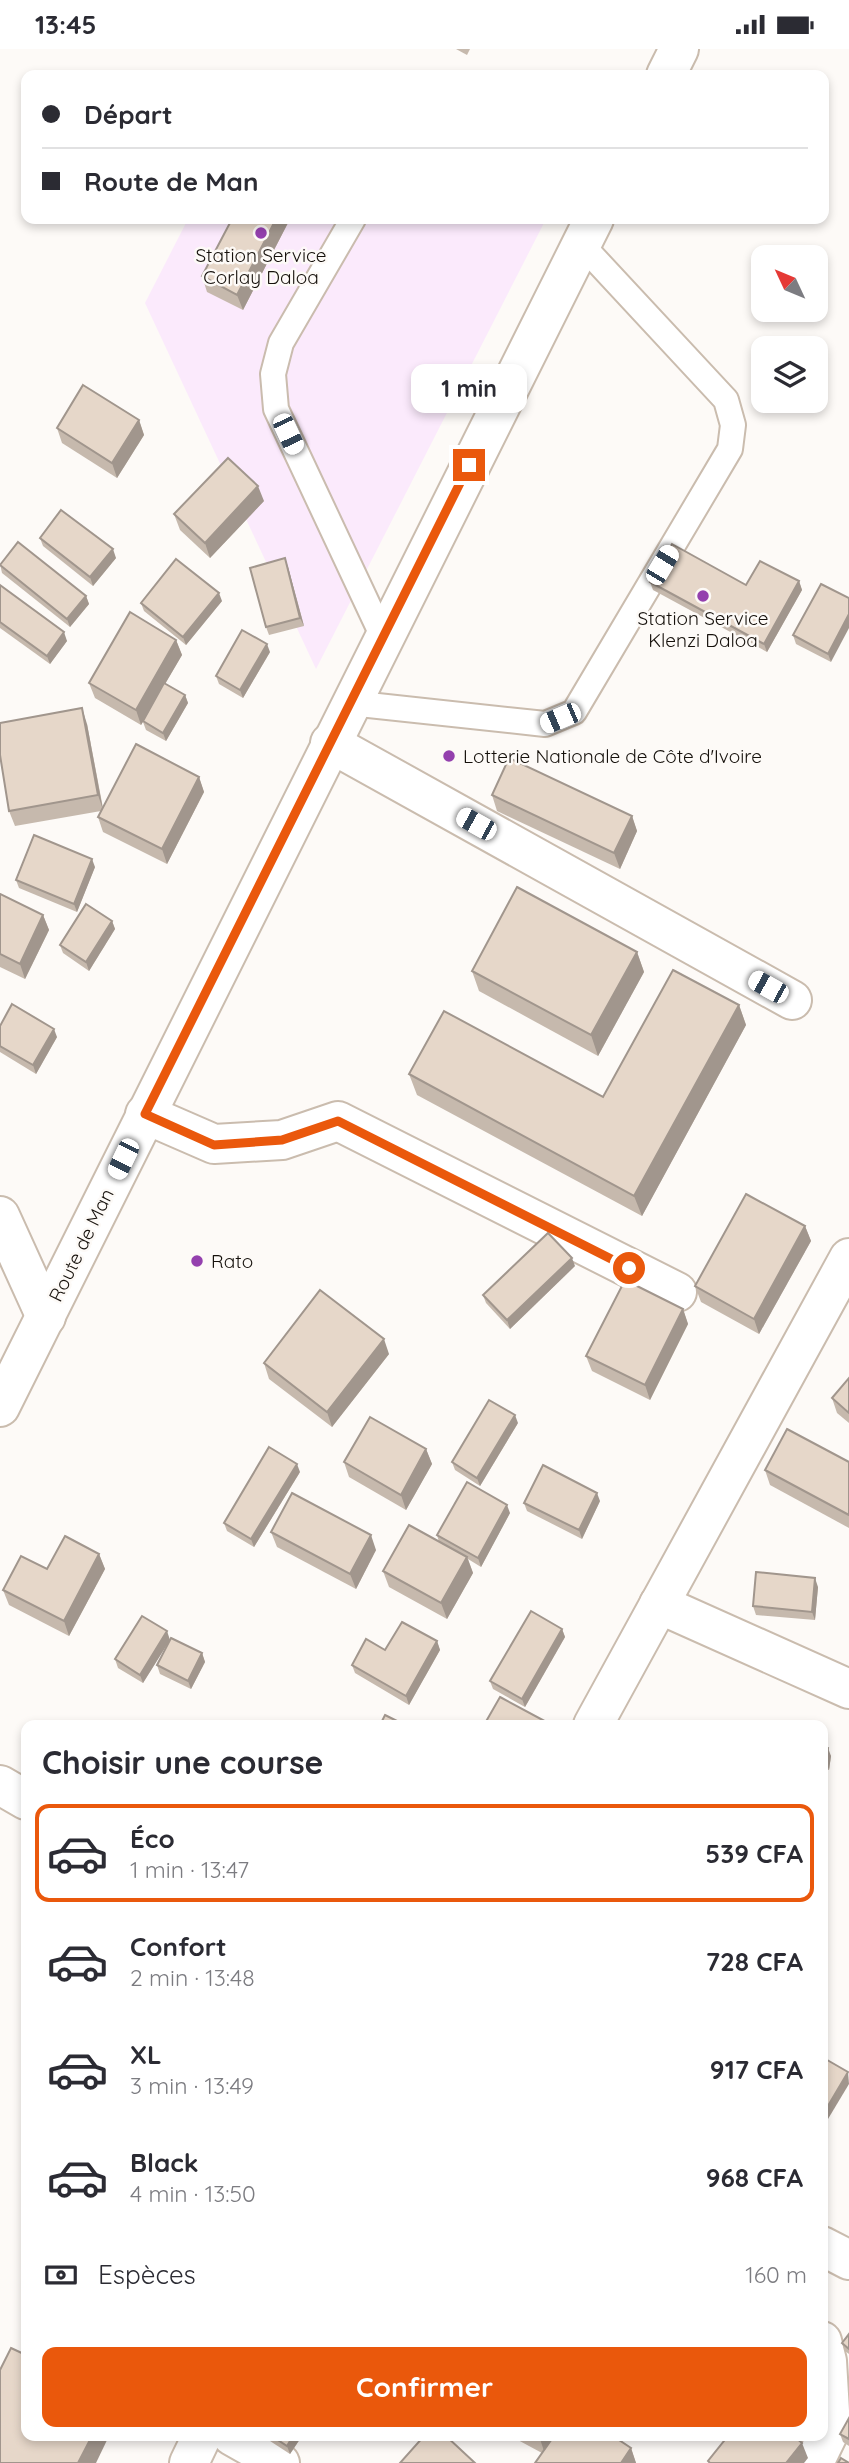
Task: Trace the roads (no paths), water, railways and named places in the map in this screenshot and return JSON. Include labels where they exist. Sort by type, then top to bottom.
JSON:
[{"type":"main road","points":[[668,70],[679,49]]},
{"type":"main road","name":"Route de Man","points":[[0,1407],[587,232]]},
{"type":"main road","points":[[330,743],[792,1000]]},
{"type":"main road","points":[[145,1114],[214,1145],[282,1140],[338,1121],[677,1292]]},
{"type":"main road","points":[[0,1216],[46,1317]]},
{"type":"main road","points":[[596,1720],[849,1258]]},
{"type":"main road","points":[[659,1604],[849,1689]]},
{"type":"main road","points":[[0,1785],[21,1797]]},
{"type":"main road","points":[[828,2249],[849,2260]]},
{"type":"main road","points":[[828,2378],[831,2428],[828,2434]]},
{"type":"main road","points":[[189,2463],[200,2441]]},
{"type":"main road","points":[[241,2441],[280,2463]]},
{"type":"main road","points":[[814,2463],[825,2441]]},
{"type":"lane","points":[[349,224],[281,343],[273,374],[276,409],[383,637]]},
{"type":"lane","points":[[350,703],[545,724],[574,712],[730,449],[733,425],[726,400],[587,232]]},
{"type":"place","name":"Station Service Corlay Daloa","points":[[261,233]]},
{"type":"place","name":"Station Service Klenzi Daloa","points":[[703,596]]},
{"type":"place","name":"Lotterie Nationale de Côte d'Ivoire","points":[[449,756]]},
{"type":"place","name":"Rato","points":[[197,1261]]}]
